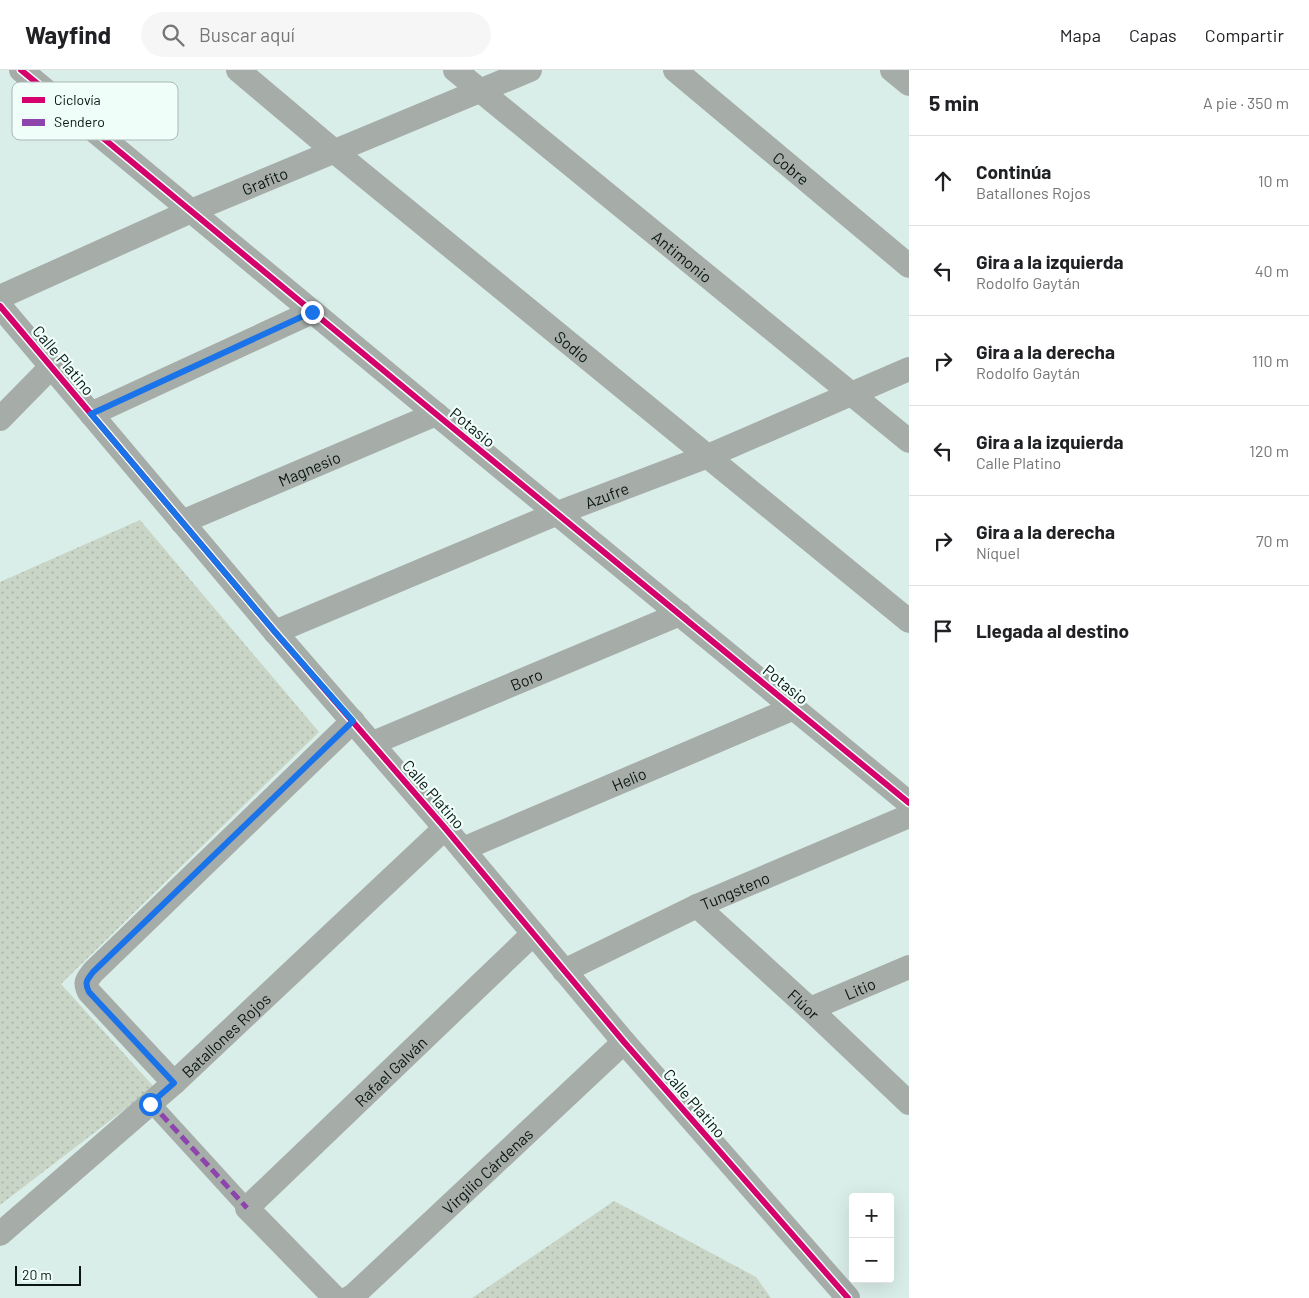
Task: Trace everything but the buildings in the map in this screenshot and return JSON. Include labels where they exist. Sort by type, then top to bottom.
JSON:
[{"type":"street","name":"Potasio","points":[[21,70],[35,82]]},
{"type":"street","name":"Sodio","points":[[238,70],[334,151],[909,621]]},
{"type":"street","name":"Antimonio","points":[[455,70],[909,441]]},
{"type":"street","name":"Grafito","points":[[0,297],[191,211],[530,70]]},
{"type":"street","name":"Cobre","points":[[675,70],[909,266]]},
{"type":"street","points":[[892,70],[909,84]]},
{"type":"street","name":"Potasio","points":[[105,140],[909,803]]},
{"type":"street","name":"Calle Platino","points":[[0,306],[275,632],[463,849],[624,1042],[848,1298]]},
{"type":"street","points":[[91,414],[312,312]]},
{"type":"street","points":[[0,419],[51,367]]},
{"type":"street","name":"Azufre","points":[[275,632],[558,514],[708,456],[909,369]]},
{"type":"street","name":"Magnesio","points":[[182,522],[436,414]]},
{"type":"street","name":"Boro","points":[[373,743],[680,614]]},
{"type":"street","name":"Helio","points":[[463,849],[794,708]]},
{"type":"street","points":[[174,1083],[89,992],[86,986],[87,980],[93,972],[353,721]]},
{"type":"street","name":"Tungsteno","points":[[564,971],[697,906],[909,816]]},
{"type":"street","name":"Batallones Rojos","points":[[0,1234],[174,1083],[445,828]]},
{"type":"street","name":"Flúor","points":[[697,906],[909,1103]]},
{"type":"street","name":"Rafael Galván","points":[[247,1208],[533,934]]},
{"type":"street","name":"Litio","points":[[810,1009],[909,967]]},
{"type":"street","name":"Virgilio Cárdenas","points":[[349,1298],[624,1042]]},
{"type":"street","points":[[150,1104],[247,1208],[335,1298]]},
{"type":"green space","points":[[140,520],[319,732],[61,984],[154,1087],[0,1205],[0,582]]},
{"type":"green space","points":[[614,1201],[756,1277],[771,1298],[472,1298]]},
{"type":"marked path","points":[[151,1103],[247,1208]]},
{"type":"cycle path","points":[[21,70],[35,82]]},
{"type":"cycle path","points":[[105,140],[909,803]]},
{"type":"cycle path","points":[[0,306],[275,632],[445,828],[624,1042],[848,1298]]},
{"type":"route","points":[[150,1104],[174,1083],[89,992],[86,986],[87,980],[93,972],[353,721],[275,632],[91,414],[312,312]]}]
